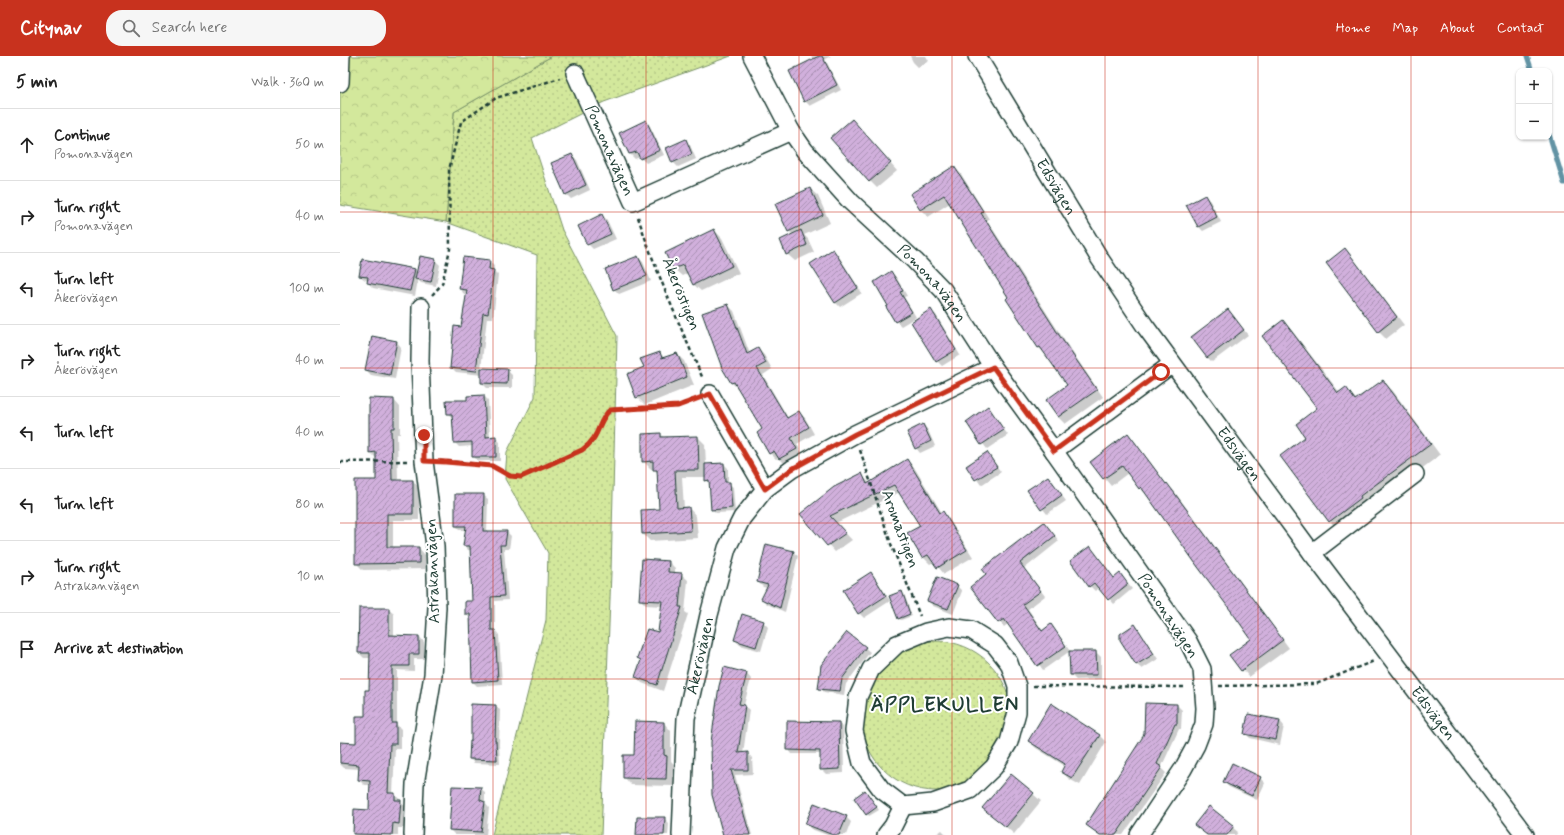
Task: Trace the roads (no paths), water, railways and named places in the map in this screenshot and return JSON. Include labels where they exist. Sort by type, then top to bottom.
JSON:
[{"type":"street","points":[[340,83],[341,56]]},
{"type":"street","name":"Pomonavägen","points":[[752,56],[791,131],[805,151],[851,202],[915,261],[943,290],[993,367],[1188,641],[1202,669],[1205,708],[1204,724],[1196,745],[1183,769],[1139,835]]},
{"type":"street","name":"Edsvägen","points":[[978,56],[1100,258],[1172,364],[1312,553],[1390,654],[1525,835]]},
{"type":"street","name":"Pomonavägen","points":[[575,73],[633,202],[791,131]]},
{"type":"street","name":"Astrakanvägen","points":[[413,835],[415,784],[432,674],[437,607],[435,546],[424,461],[420,361],[421,307]]},
{"type":"street","points":[[1054,451],[1172,364]]},
{"type":"street","name":"Åkerövägen","points":[[681,835],[686,718],[709,615],[727,548],[742,518],[765,489],[792,469],[855,434],[993,367]]},
{"type":"street","points":[[710,394],[765,489]]},
{"type":"street","points":[[1312,553],[1415,474]]},
{"type":"street","points":[[949,627],[970,630],[995,645],[1009,663],[1016,686],[1017,712],[1009,742],[994,767],[970,790],[933,803],[903,806],[882,790],[862,764],[854,731],[858,697],[871,669],[897,644],[926,632],[949,627]]},
{"type":"street","points":[[886,835],[893,826],[903,806]]},
{"type":"waterway","points":[[1527,56],[1531,68]]},
{"type":"waterway","points":[[1551,140],[1564,183]]},
{"type":"district","name":"ÄPPLEKULLEN","points":[[945,705]]}]
